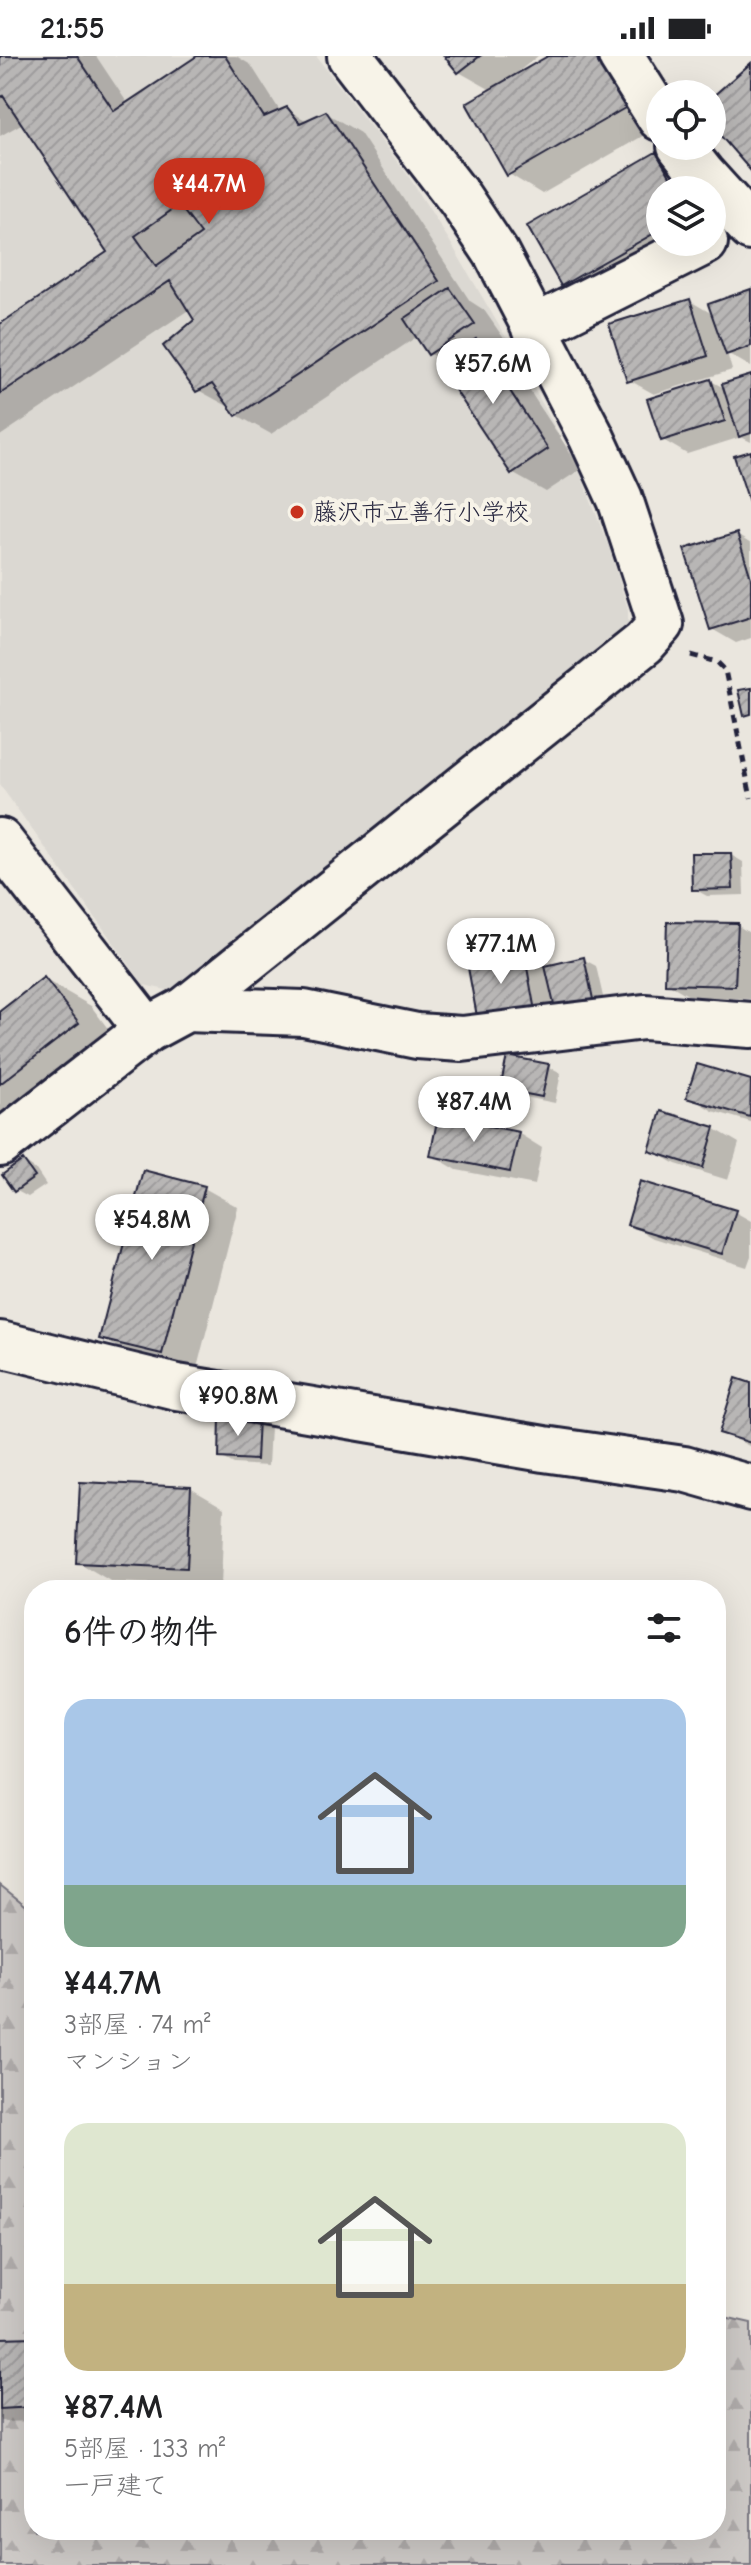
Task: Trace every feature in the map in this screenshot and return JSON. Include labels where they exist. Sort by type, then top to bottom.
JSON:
[{"type":"street","points":[[0,1144],[147,1030],[186,1009],[644,643],[661,624],[620,499],[591,436],[496,253],[460,199],[350,56]]},
{"type":"street","points":[[621,56],[646,96]]},
{"type":"street","points":[[691,160],[740,227]]},
{"type":"street","points":[[534,328],[677,256]]},
{"type":"street","points":[[0,841],[147,1030]]},
{"type":"street","points":[[186,1009],[304,1013],[417,1036],[462,1039],[644,1017],[751,1025]]},
{"type":"street","points":[[0,1344],[177,1387],[529,1447],[684,1469],[751,1488]]},
{"type":"path","points":[[644,643],[717,662],[725,670],[751,798]]},
{"type":"shaded area","name":"藤沢市立善行小学校","points":[[0,56],[316,56],[407,174],[508,341],[580,473],[610,550],[628,609],[628,640],[175,992],[144,985],[0,785]]},
{"type":"green space","points":[[0,1885],[24,1904],[24,2540],[726,2540],[726,2317],[751,2323],[751,2565],[0,2565]]},
{"type":"building","points":[[0,56],[77,56],[114,111],[197,56],[225,56],[264,117],[287,107],[300,123],[326,111],[439,281],[236,416],[212,384],[196,392],[163,346],[194,320],[170,281],[0,394],[0,324],[107,252],[3,96],[0,98]],"holes":[[[179,205],[201,234],[156,266],[135,236]]]},
{"type":"building","points":[[444,56],[480,56],[458,73]]},
{"type":"building","points":[[548,56],[605,56],[632,104],[507,176],[466,103]]},
{"type":"building","points":[[751,63],[751,171],[726,142],[726,85]]},
{"type":"building","points":[[646,158],[661,160],[670,176],[646,176],[646,238],[561,286],[527,226]]},
{"type":"building","points":[[450,288],[475,324],[428,355],[404,319]]},
{"type":"building","points":[[751,289],[751,346],[726,355],[708,304]]},
{"type":"building","points":[[690,299],[708,356],[627,382],[609,324]]},
{"type":"building","points":[[476,339],[548,449],[511,474],[438,364]]},
{"type":"building","points":[[751,375],[751,433],[739,437],[722,384]]},
{"type":"building","points":[[711,379],[725,421],[661,441],[647,399]]},
{"type":"building","points":[[751,451],[751,508],[734,456]]},
{"type":"building","points":[[737,533],[751,578],[751,617],[710,630],[684,549]]},
{"type":"building","points":[[751,688],[751,714],[744,716],[738,690]]},
{"type":"building","points":[[691,853],[731,853],[733,889],[692,890]]},
{"type":"building","points":[[667,922],[738,923],[735,986],[665,984]]},
{"type":"building","points":[[524,951],[535,1011],[478,1022],[467,962]]},
{"type":"building","points":[[584,957],[594,1004],[556,1013],[545,966]]},
{"type":"building","points":[[44,977],[79,1023],[0,1084],[0,1011]]},
{"type":"building","points":[[507,1056],[549,1064],[542,1097],[500,1089]]},
{"type":"building","points":[[697,1064],[751,1080],[750,1117],[686,1098]]},
{"type":"building","points":[[661,1111],[715,1127],[703,1168],[649,1151]]},
{"type":"building","points":[[438,1116],[519,1132],[510,1172],[430,1156]]},
{"type":"building","points":[[23,1160],[35,1177],[14,1192],[2,1175]]},
{"type":"building","points":[[143,1170],[205,1186],[162,1354],[99,1339]]},
{"type":"building","points":[[640,1181],[736,1210],[722,1254],[627,1225]]},
{"type":"building","points":[[736,1378],[751,1383],[751,1443],[719,1433]]},
{"type":"building","points":[[220,1416],[258,1418],[256,1460],[219,1458]]},
{"type":"building","points":[[80,1482],[191,1487],[187,1568],[76,1563]]},
{"type":"building","points":[[24,2337],[24,2408],[0,2409],[0,2338]]},
{"type":"place","name":"藤沢市立善行小学校","points":[[297,512]]}]
